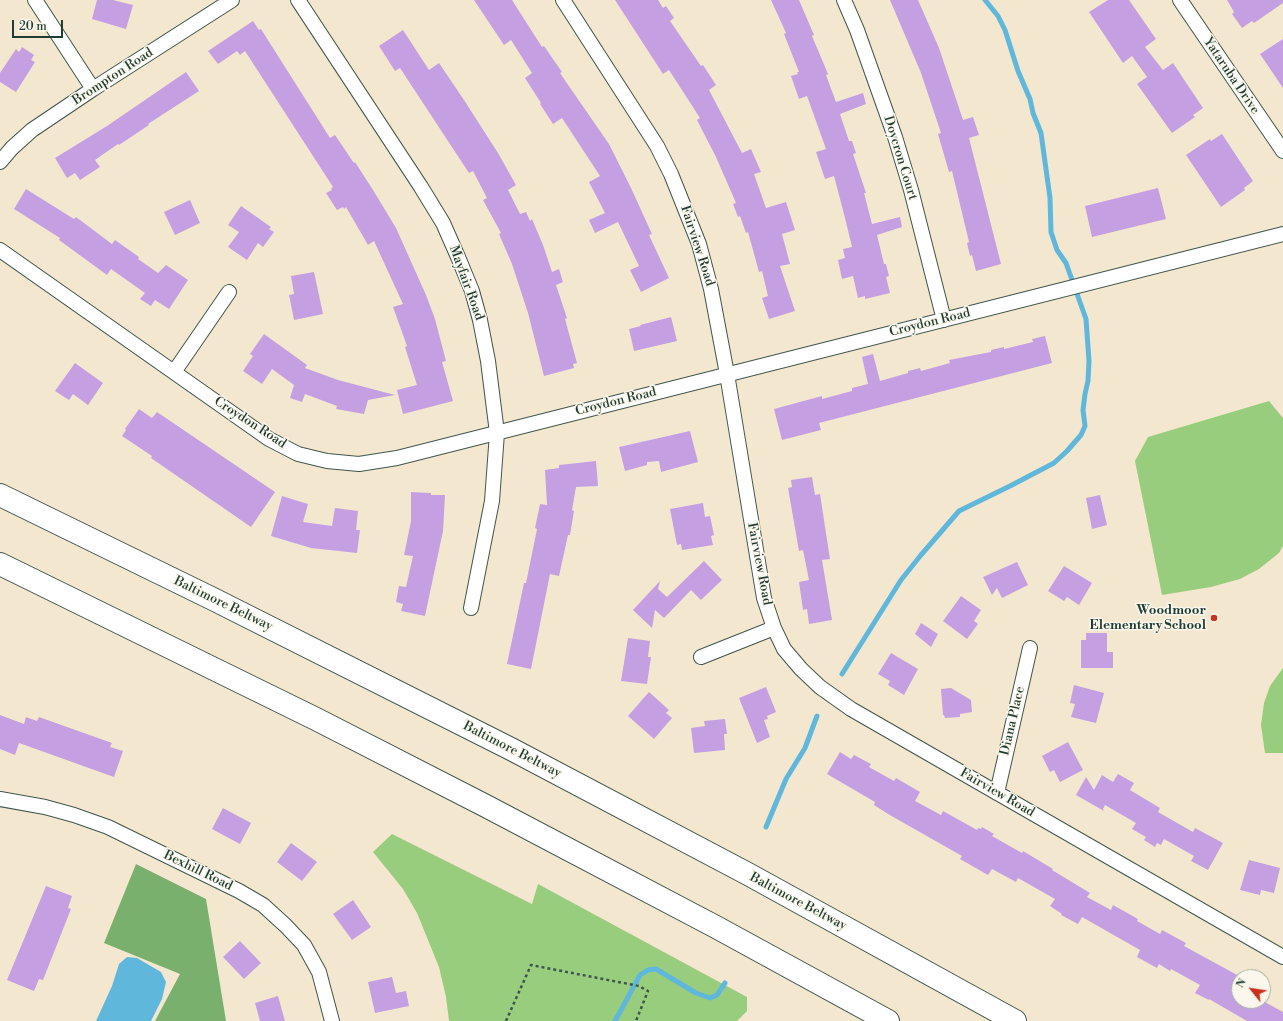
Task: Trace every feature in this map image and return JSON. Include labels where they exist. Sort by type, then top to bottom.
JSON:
[{"type":"highway","name":"Baltimore Beltway","points":[[0,495],[241,613],[511,749],[748,874],[1015,1021]]},
{"type":"highway","points":[[0,564],[316,719],[491,809],[716,927],[888,1021]]},
{"type":"street","points":[[35,0],[93,89]]},
{"type":"street","name":"Brompton Road","points":[[0,162],[12,148],[32,130],[232,0]]},
{"type":"street","name":"Mayfair Road","points":[[298,0],[443,223],[472,291],[480,320],[488,361],[497,433],[492,501],[471,608]]},
{"type":"street","name":"Fairview Road","points":[[563,0],[657,146],[672,174],[699,244],[711,289],[727,374],[764,598],[774,628],[784,649],[800,670],[820,687],[851,709],[1283,957]]},
{"type":"street","name":"Doycron Court","points":[[844,0],[857,30],[895,137],[911,190],[944,320]]},
{"type":"street","name":"Yataruba Drive","points":[[1180,0],[1283,151]]},
{"type":"street","name":"Croydon Road","points":[[0,250],[269,439],[298,454],[327,461],[359,464],[397,458],[1283,234]]},
{"type":"street","points":[[174,372],[229,292]]},
{"type":"street","points":[[701,657],[774,628]]},
{"type":"street","name":"Diana Place","points":[[997,793],[1030,648]]},
{"type":"street","name":"Bexhill Road","points":[[0,799],[45,807],[108,827],[239,891],[264,905],[304,945],[319,972],[332,1021]]},
{"type":"path","points":[[506,1021],[531,964],[626,982],[639,986],[648,991],[636,1021]]},
{"type":"green space","points":[[1269,401],[1283,418],[1283,546],[1279,553],[1259,569],[1240,579],[1211,587],[1162,595],[1135,461],[1148,437]]},
{"type":"green space","points":[[1283,668],[1283,753],[1265,753],[1261,725],[1264,703],[1270,686]]},
{"type":"green space","points":[[392,834],[532,904],[538,884],[747,997],[747,1011],[737,1021],[449,1021],[446,997],[439,967],[417,913],[403,889],[373,852]]},
{"type":"green space","points":[[136,864],[206,899],[226,1021],[155,1021],[180,974],[104,943]]},
{"type":"water","points":[[127,957],[137,958],[161,972],[166,982],[162,999],[151,1021],[96,1021],[112,986],[119,964]]},
{"type":"building","points":[[97,0],[113,0],[133,5],[126,29],[92,19]]},
{"type":"building","points":[[474,0],[512,0],[542,47],[544,46],[562,72],[560,73],[609,144],[652,234],[649,235],[669,278],[641,292],[630,270],[639,266],[618,222],[595,233],[589,220],[605,213],[589,182],[600,176],[562,118],[553,124],[525,78],[532,73],[511,40],[504,45]]},
{"type":"building","points":[[615,0],[658,0],[663,8],[666,6],[674,18],[670,21],[716,85],[709,90],[742,153],[751,149],[761,172],[754,174],[766,208],[786,202],[795,230],[782,234],[790,264],[780,266],[795,311],[769,319],[762,298],[768,296],[762,271],[759,272],[748,232],[746,233],[740,216],[738,217],[733,204],[736,203],[716,157],[697,120],[700,118],[669,70],[663,74]]},
{"type":"building","points":[[771,0],[799,0],[814,35],[812,36],[828,74],[826,75],[836,102],[863,93],[866,104],[840,114],[849,141],[852,141],[856,153],[853,154],[866,193],[864,193],[872,224],[900,217],[902,227],[877,235],[884,264],[886,264],[889,276],[886,277],[890,293],[865,299],[865,296],[858,298],[853,276],[842,279],[838,260],[845,258],[843,249],[852,247],[844,214],[834,176],[825,179],[816,152],[826,149],[807,96],[799,99],[791,76],[798,74],[797,72],[799,72],[784,34],[786,33]]},
{"type":"building","points":[[890,0],[918,0],[939,48],[963,120],[973,117],[979,135],[969,138],[1001,264],[976,271],[972,255],[970,256],[967,243],[969,242],[952,171],[949,172],[938,134],[941,133],[921,73]]},
{"type":"building","points":[[1108,0],[1129,0],[1156,39],[1145,47],[1163,70],[1173,63],[1203,108],[1193,115],[1195,117],[1172,133],[1137,84],[1147,77],[1132,56],[1123,63],[1089,12]]},
{"type":"building","points":[[1227,0],[1283,0],[1283,3],[1254,23],[1252,21],[1242,28],[1232,14],[1234,12]]},
{"type":"building","points":[[253,21],[259,30],[261,29],[330,138],[335,135],[354,163],[355,162],[396,228],[435,319],[446,361],[442,362],[453,401],[403,414],[397,390],[417,385],[405,347],[407,346],[393,307],[403,304],[374,241],[368,245],[346,207],[344,209],[343,207],[337,210],[326,193],[332,190],[331,189],[333,187],[245,51],[240,55],[237,51],[218,64],[208,51]]},
{"type":"building","points":[[403,30],[429,70],[439,63],[464,100],[498,153],[516,185],[508,190],[520,214],[526,212],[530,221],[532,219],[552,272],[559,269],[563,282],[556,285],[567,318],[565,319],[577,363],[573,364],[574,368],[544,376],[528,313],[512,264],[499,234],[501,233],[483,200],[487,198],[473,171],[469,173],[400,68],[395,71],[379,46]]},
{"type":"building","points":[[1283,39],[1283,88],[1260,54]]},
{"type":"building","points":[[22,47],[34,55],[31,60],[35,62],[16,92],[0,82],[0,73],[16,49],[19,52]]},
{"type":"building","points":[[186,72],[199,91],[95,160],[100,167],[80,180],[75,173],[67,178],[55,158],[107,126]]},
{"type":"building","points":[[1222,134],[1253,181],[1244,188],[1245,190],[1221,207],[1186,155],[1210,139],[1211,141]]},
{"type":"building","points":[[1158,188],[1166,219],[1092,237],[1085,206]]},
{"type":"building","points":[[26,189],[74,219],[76,217],[112,244],[115,240],[158,273],[166,265],[188,280],[169,309],[155,300],[151,306],[140,299],[145,293],[111,269],[107,275],[59,240],[60,238],[14,209]]},
{"type":"building","points":[[190,200],[200,223],[175,235],[164,212]]},
{"type":"building","points":[[241,206],[271,227],[269,229],[274,232],[263,247],[258,243],[247,260],[228,247],[239,232],[228,225]]},
{"type":"building","points":[[314,272],[323,314],[294,320],[289,295],[294,294],[291,276]]},
{"type":"building","points":[[671,317],[677,341],[634,351],[629,329]]},
{"type":"building","points":[[264,334],[307,365],[305,368],[338,380],[395,395],[368,400],[364,414],[336,409],[337,406],[305,394],[302,402],[290,398],[294,385],[272,369],[262,384],[243,371],[253,356],[250,354]]},
{"type":"building","points":[[1045,336],[1052,363],[819,423],[821,430],[782,440],[774,409],[822,396],[822,399],[852,391],[852,388],[868,384],[862,357],[873,354],[880,381],[908,373],[908,371],[920,368],[921,371],[950,363],[949,360],[1033,342],[1032,339]]},
{"type":"building","points":[[75,363],[103,383],[88,405],[73,394],[69,400],[55,391]]},
{"type":"building","points":[[139,409],[152,418],[157,412],[275,492],[251,527],[151,458],[152,456],[122,436]]},
{"type":"building","points":[[690,431],[698,462],[661,472],[659,461],[647,462],[647,465],[625,471],[619,447]]},
{"type":"building","points":[[596,461],[598,486],[576,487],[570,535],[568,535],[559,576],[550,574],[531,669],[507,664],[524,583],[526,583],[537,529],[535,528],[540,504],[547,505],[545,470],[559,468],[559,465]]},
{"type":"building","points":[[812,477],[815,495],[820,494],[830,559],[822,560],[832,620],[809,624],[807,609],[803,610],[799,582],[809,580],[803,550],[799,551],[788,488],[792,487],[791,480]]},
{"type":"building","points":[[411,492],[431,493],[431,495],[445,495],[443,531],[425,616],[401,611],[403,604],[396,602],[399,586],[406,587],[413,556],[404,555],[411,521]]},
{"type":"building","points":[[1100,495],[1107,525],[1092,529],[1086,498]]},
{"type":"building","points":[[282,496],[308,504],[303,522],[332,526],[335,508],[358,511],[356,530],[360,530],[357,553],[311,548],[271,536]]},
{"type":"building","points":[[703,503],[705,517],[710,516],[714,535],[711,536],[713,545],[682,550],[681,544],[677,545],[670,509]]},
{"type":"building","points":[[704,561],[722,580],[701,600],[691,590],[664,618],[655,610],[652,628],[633,610],[660,581],[658,589],[667,597]]},
{"type":"building","points":[[1017,562],[1028,585],[1002,598],[997,588],[992,595],[983,577]]},
{"type":"building","points":[[1064,566],[1092,583],[1079,605],[1067,597],[1064,601],[1048,591]]},
{"type":"building","points":[[961,596],[981,610],[974,621],[978,624],[967,639],[943,621]]},
{"type":"building","points":[[921,623],[938,634],[931,647],[915,634]]},
{"type":"building","points":[[1086,633],[1107,633],[1107,652],[1113,652],[1113,668],[1081,668],[1081,640],[1086,640]]},
{"type":"building","points":[[628,638],[650,641],[648,657],[651,657],[647,684],[621,681]]},
{"type":"building","points":[[891,653],[918,669],[904,695],[888,685],[890,681],[878,674]]},
{"type":"building","points":[[1074,685],[1104,693],[1096,723],[1071,717],[1075,704],[1070,703]]},
{"type":"building","points":[[766,687],[776,712],[767,716],[768,719],[764,720],[770,737],[757,743],[739,698]]},
{"type":"building","points":[[951,688],[971,700],[972,712],[960,714],[960,717],[945,718],[943,715],[941,689]]},
{"type":"building","points":[[649,692],[669,710],[666,713],[672,718],[654,739],[628,716]]},
{"type":"building","points":[[0,715],[24,724],[26,717],[37,721],[39,717],[112,743],[110,747],[123,751],[114,777],[19,743],[15,755],[0,749]]},
{"type":"building","points":[[725,719],[727,734],[724,734],[725,750],[694,753],[691,728],[705,726],[704,721]]},
{"type":"building","points":[[1068,742],[1083,770],[1060,782],[1054,770],[1050,772],[1042,756]]},
{"type":"building","points":[[840,752],[851,759],[854,755],[871,764],[869,767],[894,781],[896,778],[920,792],[915,801],[941,815],[943,811],[977,830],[978,828],[981,829],[982,827],[994,834],[992,836],[1022,853],[1023,851],[1090,893],[1087,897],[1111,910],[1113,905],[1138,919],[1137,921],[1160,934],[1162,930],[1186,943],[1184,946],[1231,972],[1231,1009],[1271,1009],[1271,1005],[1283,1012],[1283,1021],[1247,1021],[1209,999],[1195,993],[1200,985],[1171,969],[1170,971],[1159,964],[1157,968],[1137,957],[1140,950],[1082,917],[1078,924],[1061,915],[1062,914],[1050,906],[1055,899],[1018,878],[1016,882],[992,869],[988,875],[960,859],[962,856],[888,814],[874,805],[875,802],[827,774]]},
{"type":"building","points":[[1118,774],[1134,783],[1130,790],[1160,808],[1158,812],[1193,832],[1195,828],[1223,843],[1208,870],[1191,861],[1194,856],[1164,839],[1161,845],[1157,843],[1155,847],[1144,840],[1146,837],[1132,829],[1136,823],[1105,805],[1103,809],[1104,811],[1076,795],[1086,777],[1094,790],[1102,775],[1113,782]]},
{"type":"building","points":[[223,808],[251,823],[240,844],[212,829]]},
{"type":"building","points":[[291,843],[317,862],[302,881],[277,862]]},
{"type":"building","points":[[1249,860],[1280,868],[1274,893],[1261,890],[1260,895],[1240,890]]},
{"type":"building","points":[[46,886],[72,896],[68,908],[71,909],[43,980],[39,979],[34,991],[7,980]]},
{"type":"building","points":[[353,900],[371,927],[352,940],[333,914]]},
{"type":"building","points":[[240,941],[261,963],[244,979],[223,957]]},
{"type":"building","points":[[392,977],[396,993],[406,991],[409,1006],[375,1013],[368,982]]},
{"type":"building","points":[[278,996],[285,1021],[260,1021],[255,1003]]},
{"type":"waterway","points":[[842,674],[901,580],[959,511],[1054,463],[1081,435],[1085,426],[1083,410],[1088,381],[1089,361],[1086,319],[1066,263],[1057,250],[1051,232],[1050,198],[1041,133],[1033,113],[1030,99],[1018,71],[1005,30],[998,16],[985,0]]},
{"type":"waterway","points":[[766,827],[786,779],[805,748],[817,716]]},
{"type":"waterway","points":[[615,1021],[640,975],[648,970],[656,969],[696,993],[710,998],[717,995],[725,983]]},
{"type":"place","name":"Woodmoor Elementary School","points":[[1214,618]]}]
